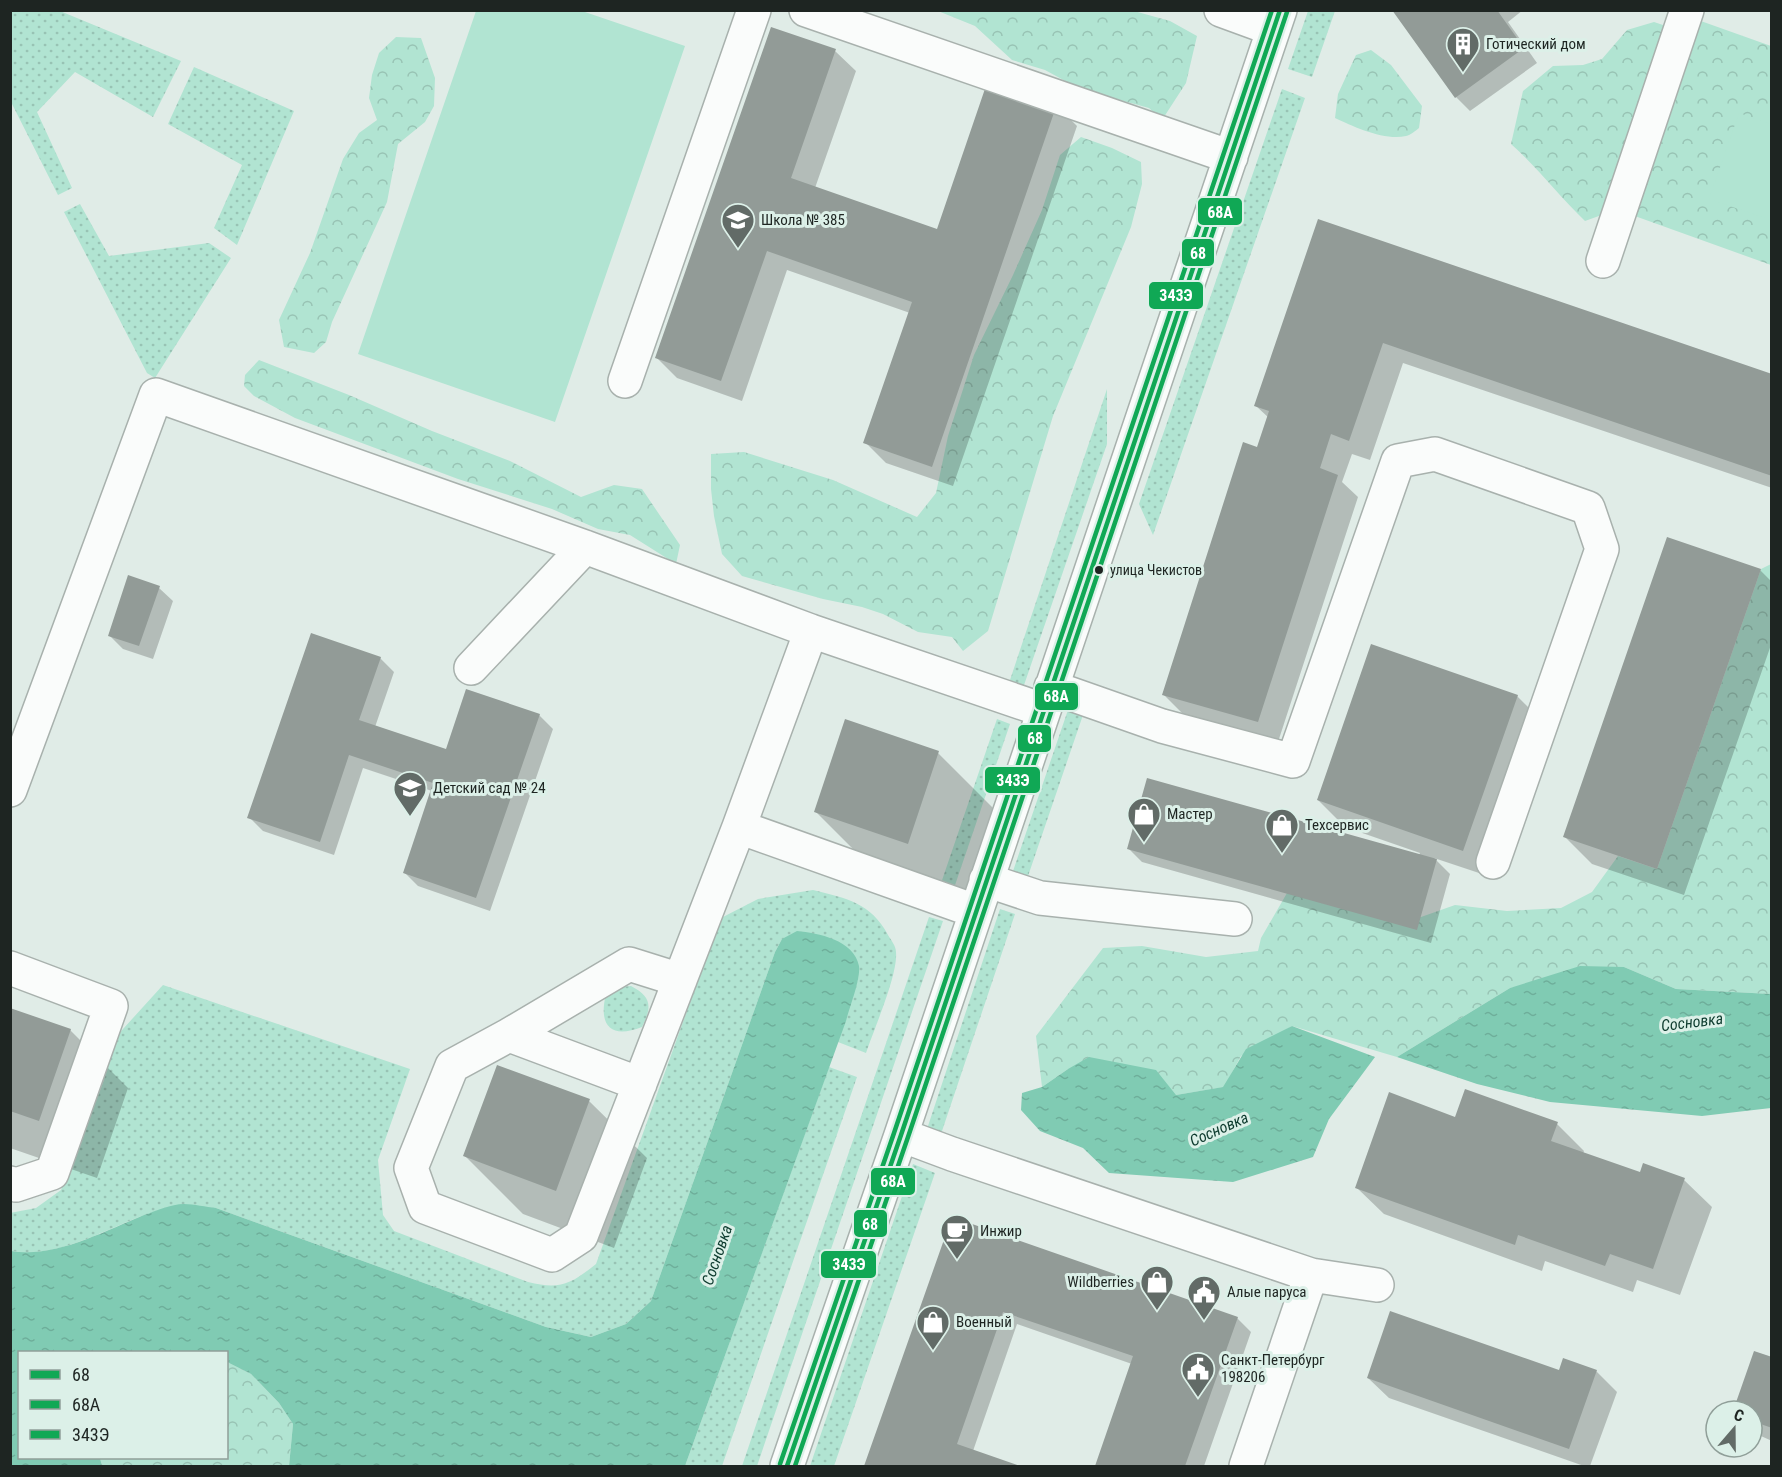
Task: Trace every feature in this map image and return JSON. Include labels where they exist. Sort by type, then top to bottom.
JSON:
[{"type":"street","points":[[625,381],[754,10]]},
{"type":"street","points":[[806,10],[1231,157]]},
{"type":"street","points":[[787,1467],[1276,20],[1221,10]]},
{"type":"street","points":[[1604,261],[1687,10]]},
{"type":"street","points":[[10,790],[156,395],[585,547],[811,632],[1047,699],[1162,726],[1293,762],[1398,461],[1435,454],[1588,508],[1602,549],[1493,862]]},
{"type":"street","points":[[471,669],[585,547]]},
{"type":"street","points":[[680,980],[629,964],[452,1066],[411,1168],[425,1207],[552,1255],[581,1236],[740,827],[811,632]]},
{"type":"street","points":[[740,827],[975,911]]},
{"type":"street","points":[[986,880],[1040,898],[1235,919]]},
{"type":"street","points":[[10,968],[111,1006],[52,1173],[16,1185],[10,1183]]},
{"type":"street","points":[[509,1035],[640,1084]]},
{"type":"street","points":[[901,1135],[1311,1275],[1377,1285]]},
{"type":"street","points":[[1246,1467],[1311,1275]]},
{"type":"green space","points":[[11,10],[60,11],[181,61],[153,117],[75,72],[37,112],[72,188],[58,195],[11,102]]},
{"type":"green space","points":[[476,11],[582,11],[685,46],[555,422],[358,354]]},
{"type":"green space","points":[[938,11],[1134,11],[1170,21],[1197,36],[1186,83],[1162,120],[1149,108],[1080,89],[1045,70],[1012,60],[975,26]]},
{"type":"green space","points":[[1308,11],[1335,11],[1312,77],[1288,69]]},
{"type":"green space","points":[[1698,20],[1771,46],[1771,265],[1632,215]]},
{"type":"green space","points":[[1654,22],[1669,27],[1610,212],[1585,221],[1511,144],[1523,91],[1553,66],[1583,65],[1602,59],[1627,30]]},
{"type":"green space","points":[[396,37],[421,38],[435,78],[434,106],[425,122],[398,144],[387,202],[332,322],[326,342],[314,353],[284,347],[279,320],[310,253],[343,159],[359,133],[377,120],[369,98],[372,75],[379,53]]},
{"type":"green space","points":[[1371,50],[1391,65],[1422,106],[1419,128],[1410,135],[1389,137],[1379,135],[1335,118],[1338,94],[1356,55]]},
{"type":"green space","points":[[194,67],[294,111],[237,245],[214,228],[242,165],[168,124]]},
{"type":"green space","points":[[1282,89],[1305,98],[1153,535],[1139,504]]},
{"type":"green space","points":[[1739,113],[1771,124],[1771,220],[1709,199]]},
{"type":"green space","points":[[1081,137],[1141,162],[1142,184],[1131,227],[1053,416],[988,631],[963,651],[952,637],[918,632],[883,614],[862,607],[823,599],[742,576],[722,554],[711,489],[711,454],[744,452],[833,480],[917,517],[936,493],[948,436],[974,355],[1042,210],[1060,155]]},
{"type":"green space","points":[[80,204],[109,256],[209,243],[231,258],[155,378],[147,373],[64,212]]},
{"type":"green space","points":[[259,360],[510,461],[581,497],[614,485],[642,489],[680,545],[676,564],[630,535],[598,529],[552,509],[458,479],[295,418],[254,396],[244,386],[245,375]]},
{"type":"green space","points":[[1107,389],[1107,444],[1023,688],[1009,683]]},
{"type":"green space","points":[[1771,564],[1771,994],[1676,989],[1624,967],[1510,988],[1397,1057],[1292,1026],[1241,1056],[1224,1087],[1176,1095],[1068,1069],[1042,1087],[1036,1036],[1103,948],[1142,946],[1206,957],[1258,951],[1261,938],[1287,893],[1421,917],[1455,905],[1507,911],[1561,908],[1592,892],[1618,856],[1657,869],[1761,569]]},
{"type":"green space","points":[[1069,707],[1084,712],[1027,879],[1012,874]]},
{"type":"green space","points":[[997,719],[1010,724],[952,894],[939,889]]},
{"type":"green space","points":[[813,890],[847,899],[866,909],[881,924],[895,948],[896,962],[893,974],[866,1053],[838,1042],[858,979],[859,966],[782,939],[775,952],[651,1301],[626,1324],[591,1337],[546,1327],[216,1208],[162,1209],[67,1246],[30,1252],[11,1251],[10,1213],[36,1208],[61,1190],[104,1080],[103,1051],[163,985],[410,1069],[378,1160],[383,1215],[394,1231],[528,1282],[557,1285],[572,1281],[596,1264],[711,944],[723,917],[758,899]]},
{"type":"green space","points":[[1000,909],[1015,914],[940,1137],[926,1132]]},
{"type":"green space","points":[[929,917],[943,921],[757,1466],[742,1466]]},
{"type":"green space","points":[[631,986],[643,994],[648,1003],[645,1020],[642,1027],[615,1030],[609,1027],[604,1014],[606,994],[619,987]]},
{"type":"green space","points":[[829,1067],[857,1077],[722,1466],[685,1466]]},
{"type":"green space","points":[[913,1164],[935,1173],[834,1466],[810,1466]]},
{"type":"green space","points":[[228,1362],[251,1374],[279,1403],[293,1424],[289,1466],[102,1466],[100,1459],[228,1459]]},
{"type":"water","name":"Сосновка","points":[[797,931],[834,939],[843,944],[856,957],[859,966],[858,978],[846,1021],[685,1466],[289,1466],[293,1424],[279,1403],[251,1374],[228,1362],[228,1351],[18,1351],[18,1459],[100,1459],[102,1466],[11,1466],[11,1251],[45,1251],[62,1247],[174,1205],[188,1204],[216,1208],[546,1327],[591,1337],[626,1324],[651,1301],[775,952],[782,939]]},
{"type":"water","name":"Сосновка","points":[[1580,966],[1624,967],[1676,989],[1771,994],[1771,1108],[1702,1116],[1550,1102],[1477,1084],[1397,1057],[1510,988]]},
{"type":"water","name":"Сосновка","points":[[1292,1026],[1375,1057],[1329,1119],[1313,1157],[1233,1182],[1109,1173],[1083,1148],[1040,1131],[1021,1110],[1022,1093],[1042,1087],[1089,1057],[1156,1070],[1176,1095],[1223,1087],[1246,1049]]},
{"type":"building","name":"Готический дом","points":[[1392,10],[1497,10],[1524,48],[1455,98]]},
{"type":"building","points":[[771,27],[836,49],[791,178],[937,229],[988,80],[1057,104],[932,467],[863,443],[912,302],[767,251],[721,381],[655,358]]},
{"type":"building","points":[[1318,219],[1772,374],[1772,476],[1383,343],[1349,441],[1331,434],[1320,468],[1338,475],[1258,722],[1162,695],[1243,442],[1257,447],[1269,411],[1254,406]]},
{"type":"building","points":[[1667,537],[1761,569],[1657,869],[1563,837]]},
{"type":"building","points":[[128,575],[160,586],[139,646],[108,636]]},
{"type":"building","points":[[311,633],[381,657],[359,720],[446,749],[466,689],[540,714],[476,898],[403,873],[433,783],[349,755],[320,842],[247,818]]},
{"type":"building","points":[[1371,644],[1518,695],[1463,851],[1317,800]]},
{"type":"building","points":[[845,719],[939,751],[908,844],[814,812]]},
{"type":"building","name":"Техсервис","points":[[1147,778],[1437,859],[1417,930],[1127,849]]},
{"type":"building","points":[[10,1008],[71,1029],[39,1121],[10,1111]]},
{"type":"building","points":[[497,1065],[590,1099],[556,1191],[463,1156]]},
{"type":"building","points":[[1465,1089],[1558,1122],[1551,1141],[1640,1172],[1643,1163],[1685,1178],[1653,1269],[1610,1254],[1605,1266],[1518,1235],[1515,1245],[1355,1188],[1389,1092],[1455,1117]]},
{"type":"building","points":[[952,1217],[1238,1317],[1185,1466],[1095,1466],[1133,1356],[1003,1312],[957,1444],[1020,1466],[864,1466]]},
{"type":"building","points":[[1390,1311],[1559,1370],[1563,1358],[1597,1370],[1569,1449],[1367,1378]]},
{"type":"building","points":[[1754,1351],[1772,1357],[1772,1428],[1764,1425],[1764,1399],[1737,1399]]},
{"type":"transit line","name":"343Э","points":[[780,1464],[894,1133],[1272,10]]},
{"type":"transit line","name":"68","points":[[787,1466],[901,1135],[1280,10]]},
{"type":"transit line","name":"68А","points":[[795,1466],[1287,12]]},
{"type":"place","name":"Готический дом","points":[[1463,73]]},
{"type":"place","name":"Школа № 385","points":[[738,249]]},
{"type":"place","name":"улица Чекистов","points":[[1099,570]]},
{"type":"place","name":"Детский сад № 24","points":[[410,817]]},
{"type":"place","name":"Мастер","points":[[1144,843]]},
{"type":"place","name":"Техсервис","points":[[1282,854]]},
{"type":"place","name":"Инжир","points":[[957,1260]]},
{"type":"place","name":"Wildberries","points":[[1157,1311]]},
{"type":"place","name":"Алые паруса","points":[[1204,1321]]},
{"type":"place","name":"Военный","points":[[933,1351]]},
{"type":"place","name":"Санкт-Петербург 198206","points":[[1198,1398]]}]
